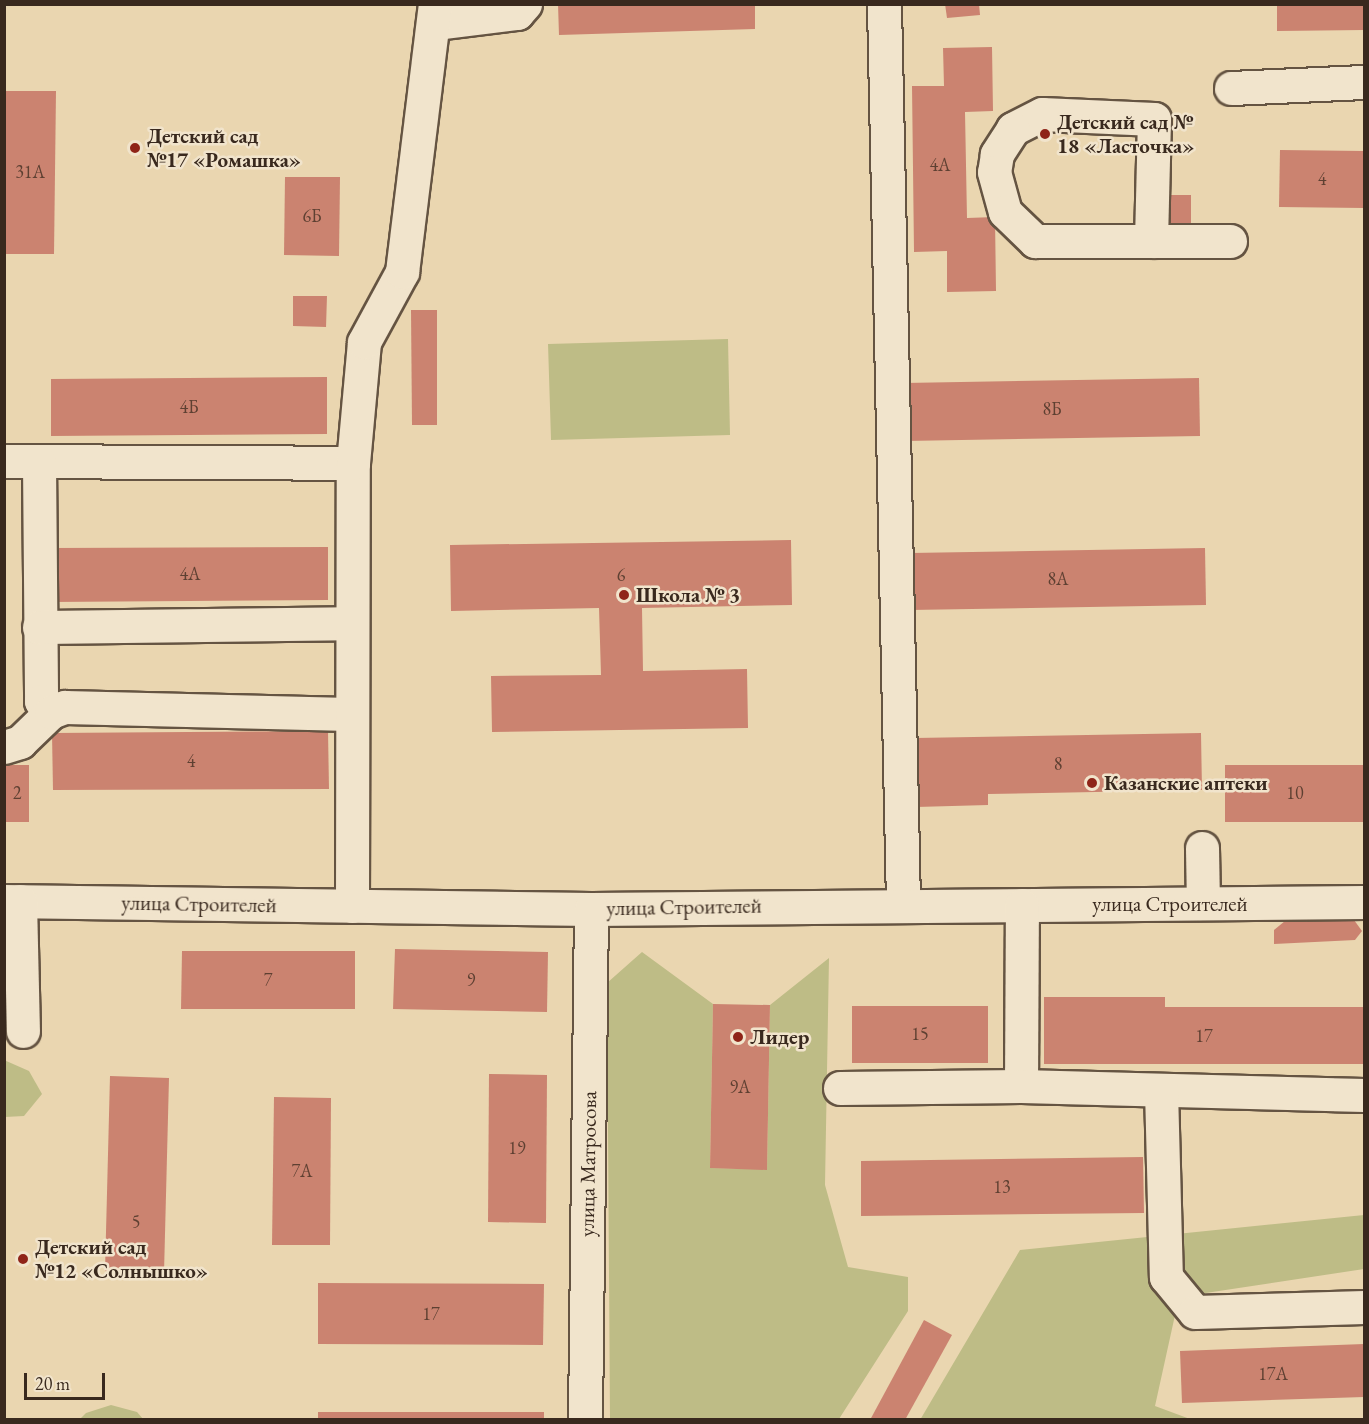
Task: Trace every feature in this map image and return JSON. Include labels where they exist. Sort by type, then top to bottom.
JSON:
[{"type":"street","points":[[352,906],[350,714],[353,463],[364,342],[402,272],[435,14],[517,13],[525,4]]},
{"type":"street","points":[[885,4],[903,906]]},
{"type":"street","points":[[1231,88],[1365,82]]},
{"type":"street","points":[[1151,241],[1154,119],[1042,114],[1013,129],[997,154],[994,172],[1005,212],[1035,241],[1151,241],[1230,241]]},
{"type":"street","points":[[4,461],[353,463]]},
{"type":"street","points":[[39,462],[41,701],[51,712]]},
{"type":"street","points":[[39,627],[351,623]]},
{"type":"street","points":[[4,747],[32,734],[51,712],[65,707],[350,714]]},
{"type":"street","points":[[1202,848],[1203,903]]},
{"type":"street","points":[[13,901],[23,1031]]},
{"type":"street","name":"улица Строителей","points":[[13,901],[591,909],[1365,902]]},
{"type":"street","points":[[1021,1086],[1022,905]]},
{"type":"street","name":"улица Матросова","points":[[585,1419],[591,909]]},
{"type":"street","points":[[840,1088],[1021,1086],[1365,1095]]},
{"type":"street","points":[[1161,1090],[1166,1277],[1195,1312],[1365,1307]]},
{"type":"shaded area","points":[[728,339],[730,435],[551,440],[548,344]]},
{"type":"shaded area","points":[[642,952],[713,1004],[710,1168],[767,1169],[770,1005],[829,958],[825,1185],[848,1267],[908,1277],[908,1311],[839,1419],[610,1419],[607,983]]},
{"type":"shaded area","points":[[4,1060],[29,1071],[42,1094],[24,1116],[5,1117]]},
{"type":"shaded area","points":[[1364,1215],[1364,1269],[1179,1297],[1155,1406],[1190,1419],[920,1420],[1020,1250]]},
{"type":"shaded area","points":[[111,1405],[137,1412],[143,1419],[80,1419],[86,1413]]},
{"type":"building","points":[[558,4],[755,4],[755,29],[559,35]]},
{"type":"building","points":[[945,4],[979,4],[980,15],[947,18]]},
{"type":"building","points":[[1277,4],[1364,4],[1364,30],[1277,31]]},
{"type":"building","points":[[992,47],[993,111],[965,112],[967,218],[995,217],[996,291],[947,292],[947,251],[914,252],[912,86],[944,86],[943,48]]},
{"type":"building","points":[[4,91],[56,91],[54,254],[4,254]]},
{"type":"building","points":[[1280,150],[1364,151],[1364,208],[1279,207]]},
{"type":"building","points":[[285,177],[340,177],[339,256],[284,255]]},
{"type":"building","points":[[1167,195],[1191,195],[1191,224],[1166,224]]},
{"type":"building","points":[[293,296],[327,296],[326,327],[293,326]]},
{"type":"building","points":[[411,310],[437,310],[437,425],[412,425]]},
{"type":"building","points":[[327,377],[327,434],[51,436],[51,379]]},
{"type":"building","points":[[1199,378],[1200,436],[905,441],[904,383]]},
{"type":"building","points":[[791,540],[792,605],[642,608],[643,671],[747,669],[748,728],[492,732],[491,676],[601,675],[599,608],[451,611],[450,545]]},
{"type":"building","points":[[328,547],[328,600],[51,602],[51,548]]},
{"type":"building","points":[[1205,548],[1206,605],[910,610],[910,553]]},
{"type":"building","points":[[328,731],[329,789],[53,790],[52,733]]},
{"type":"building","points":[[1201,733],[1202,790],[988,794],[988,805],[916,807],[915,738]]},
{"type":"building","points":[[4,765],[29,765],[29,822],[4,822]]},
{"type":"building","points":[[1225,765],[1364,765],[1364,822],[1225,822]]},
{"type":"building","points":[[1354,920],[1362,931],[1355,940],[1274,944],[1274,930],[1285,921]]},
{"type":"building","points":[[395,949],[548,952],[547,1012],[393,1009]]},
{"type":"building","points":[[182,951],[355,951],[355,1009],[181,1009]]},
{"type":"building","points":[[1044,997],[1165,997],[1165,1007],[1364,1007],[1364,1064],[1044,1064]]},
{"type":"building","points":[[713,1004],[770,1005],[767,1170],[710,1168]]},
{"type":"building","points":[[852,1006],[988,1006],[988,1063],[852,1063]]},
{"type":"building","points":[[489,1074],[547,1075],[546,1223],[488,1222]]},
{"type":"building","points":[[110,1076],[169,1078],[164,1273],[105,1271]]},
{"type":"building","points":[[274,1097],[331,1098],[330,1245],[272,1245]]},
{"type":"building","points":[[1143,1157],[1144,1213],[861,1216],[861,1161]]},
{"type":"building","points":[[318,1283],[544,1284],[543,1345],[318,1344]]},
{"type":"building","points":[[924,1320],[952,1335],[905,1420],[870,1420]]},
{"type":"building","points":[[1364,1344],[1364,1397],[1182,1403],[1180,1351]]},
{"type":"building","points":[[318,1412],[544,1412],[544,1420],[318,1420]]},
{"type":"place","name":"Детский сад № 18 «Ласточка»","points":[[1045,134]]},
{"type":"place","name":"Детский сад №17 «Ромашка»","points":[[135,148]]},
{"type":"place","name":"Школа № 3","points":[[624,595]]},
{"type":"place","name":"Казанские аптеки","points":[[1092,783]]},
{"type":"place","name":"Лидер","points":[[738,1037]]},
{"type":"place","name":"Детский сад №12 «Солнышко»","points":[[23,1259]]}]
